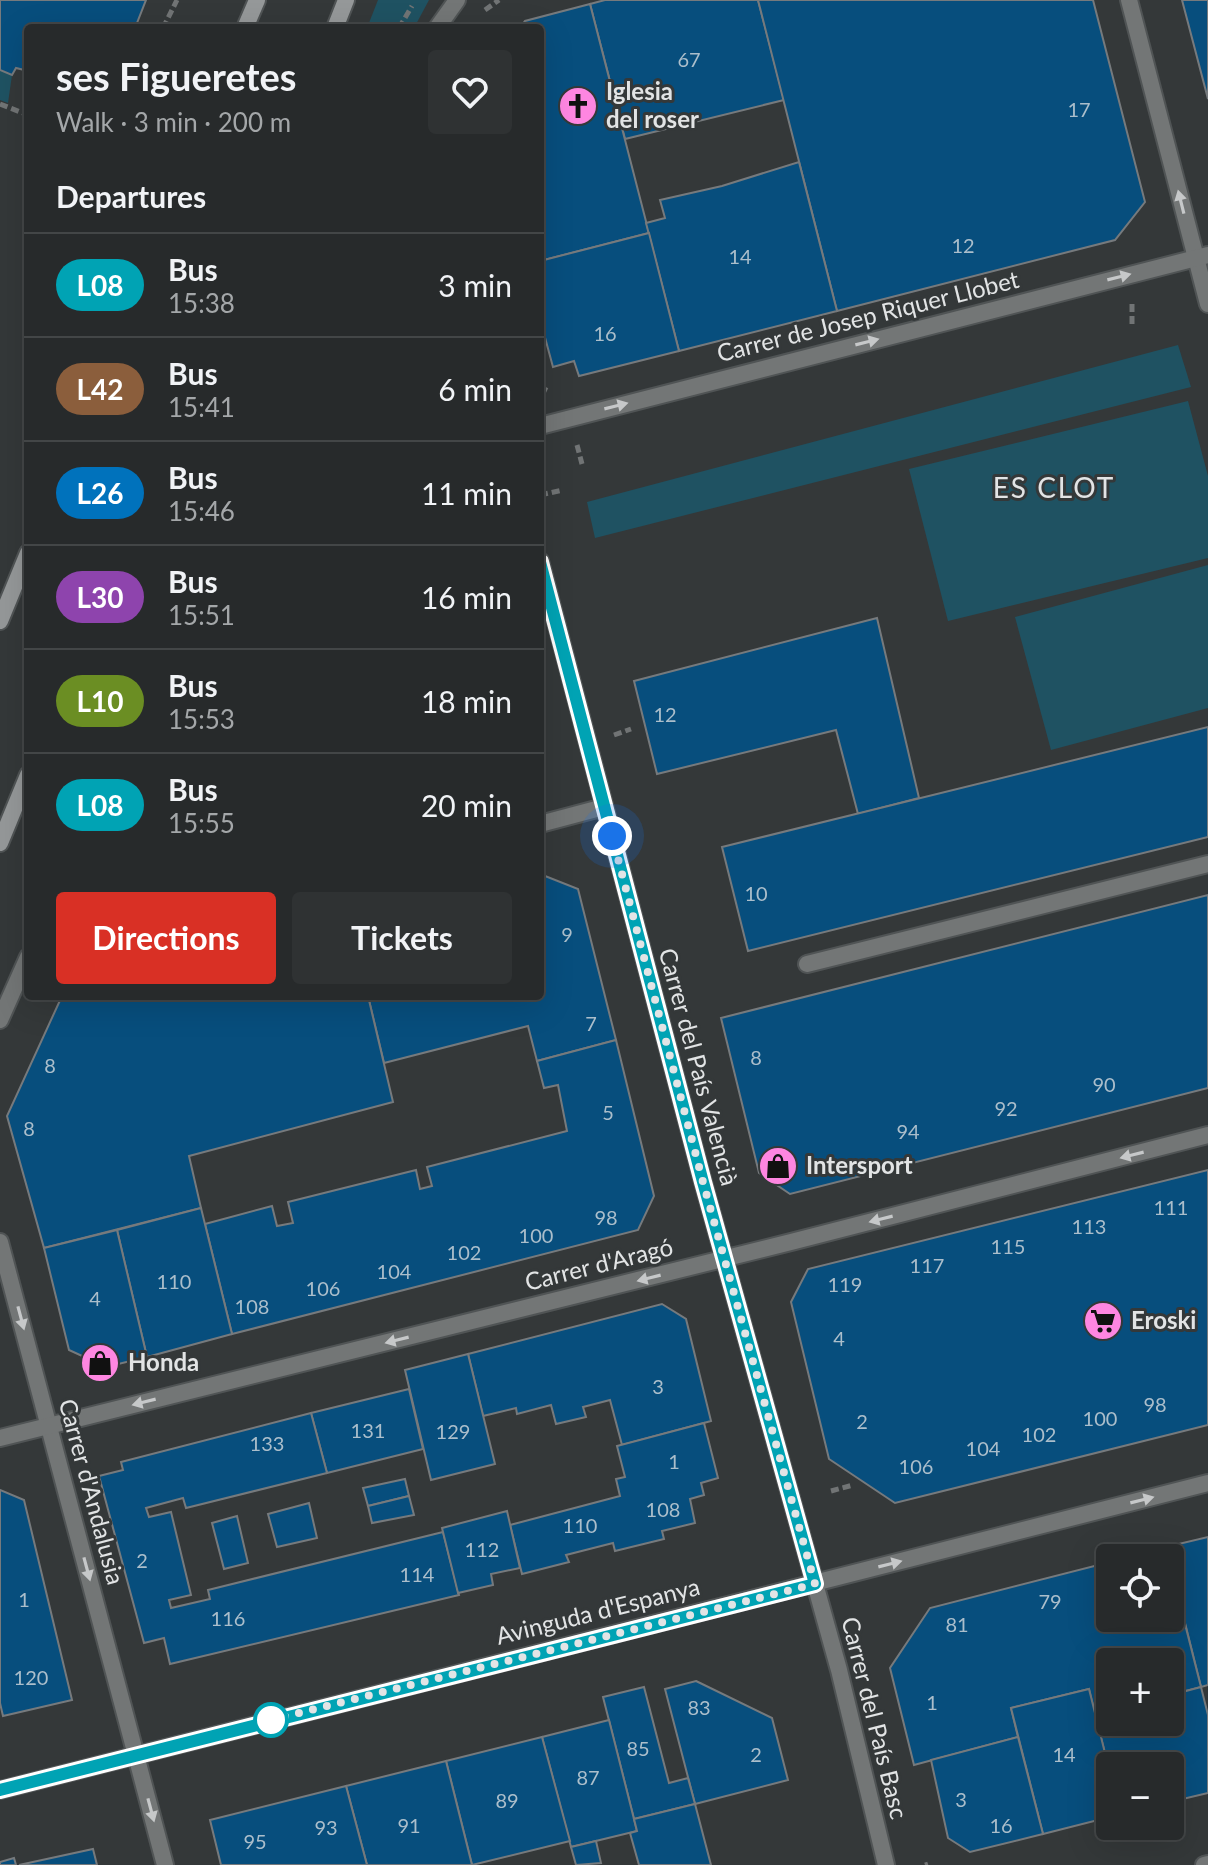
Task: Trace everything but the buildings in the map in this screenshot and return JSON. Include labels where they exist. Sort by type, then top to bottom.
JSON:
[{"type":"main road","points":[[247,24],[257,0]]},
{"type":"main road","points":[[337,24],[346,0]]},
{"type":"main road","points":[[0,621],[24,563]]},
{"type":"main road","points":[[0,843],[24,785]]},
{"type":"street","points":[[440,24],[457,0]]},
{"type":"street","points":[[1129,0],[1202,256],[1208,304]]},
{"type":"street","name":"Carrer de Josep Riquer Llobet","points":[[544,425],[1202,256]]},
{"type":"street","name":"Carrer del País Valencià","points":[[544,576],[815,1584]]},
{"type":"street","points":[[544,823],[604,807]]},
{"type":"street","points":[[807,964],[1208,864]]},
{"type":"street","points":[[0,1020],[24,966]]},
{"type":"street","name":"Carrer d'Aragó","points":[[0,1438],[1208,1135]]},
{"type":"street","name":"Carrer d'Andalusia","points":[[0,1242],[165,1865]]},
{"type":"street","name":"Avinguda d'Espanya","points":[[0,1790],[1208,1483]]},
{"type":"street","name":"Carrer del País Basc","points":[[815,1584],[886,1865]]},
{"type":"path","points":[[165,24],[177,0]]},
{"type":"path","points":[[0,104],[24,113]]},
{"type":"path","points":[[1132,299],[1132,324]]},
{"type":"path","points":[[544,494],[563,490]]},
{"type":"path","points":[[831,1491],[853,1485]]},
{"type":"shaded area","points":[[378,0],[429,0],[416,24],[369,24]]},
{"type":"shaded area","points":[[0,70],[12,75],[8,103],[0,100]]},
{"type":"shaded area","points":[[1178,345],[1191,387],[595,538],[587,502]]},
{"type":"shaded area","points":[[1188,401],[1208,476],[1208,558],[948,621],[909,469]]},
{"type":"shaded area","points":[[1208,565],[1208,708],[1051,750],[1015,617]]},
{"type":"bus line","name":"L08","points":[[0,1790],[815,1584],[703,1182],[544,577]]},
{"type":"place","name":"Iglesia del roser","points":[[578,106]]},
{"type":"place","name":"Intersport","points":[[778,1166]]},
{"type":"place","name":"Eroski","points":[[1103,1321]]},
{"type":"place","name":"Honda","points":[[100,1363]]},
{"type":"district","name":"ES CLOT","points":[[1054,488]]},
{"type":"route","points":[[271,1720],[815,1584],[703,1182],[612,836]]}]
